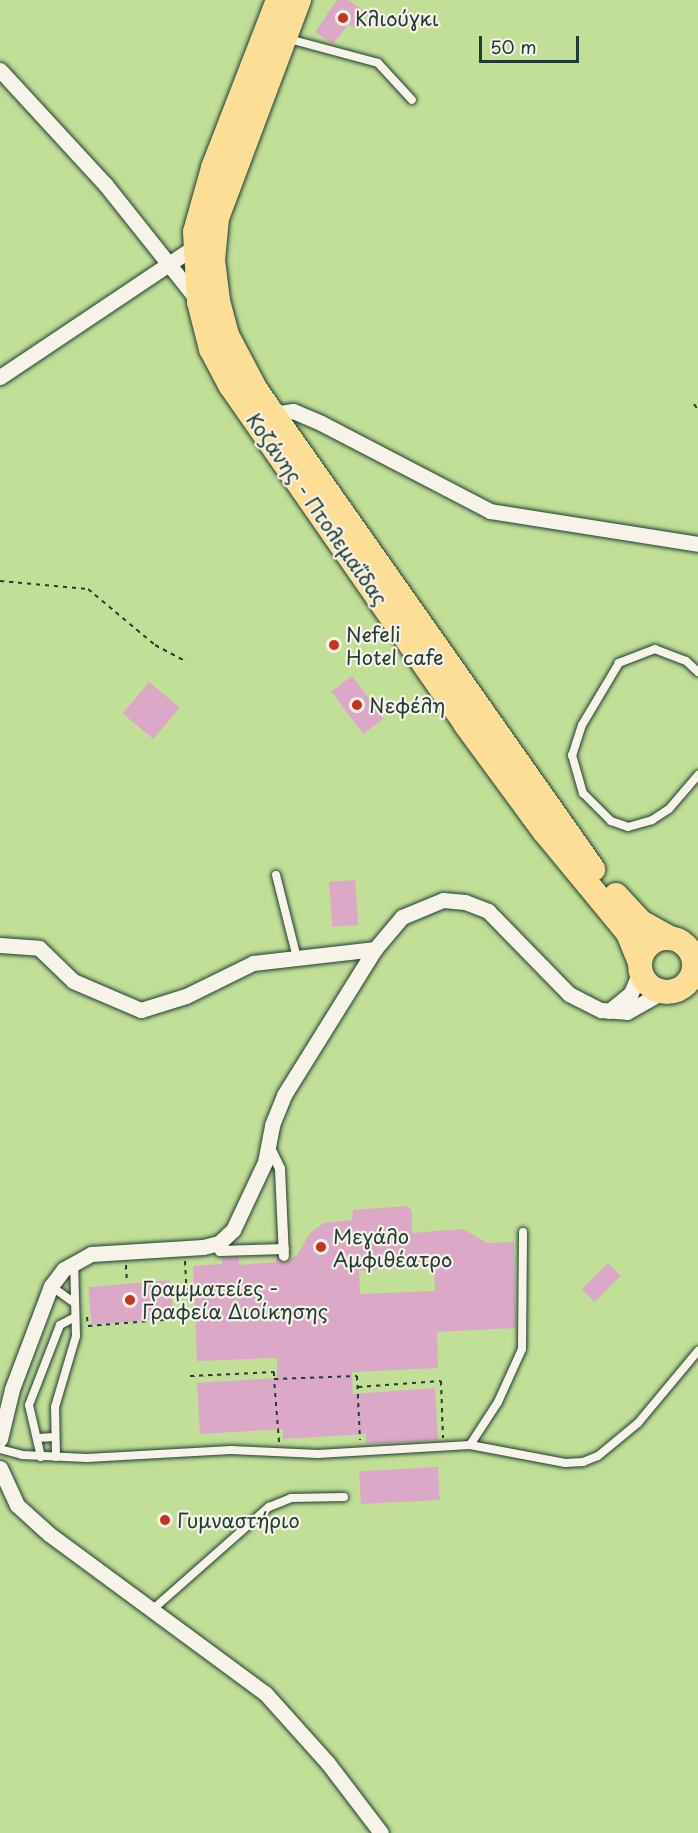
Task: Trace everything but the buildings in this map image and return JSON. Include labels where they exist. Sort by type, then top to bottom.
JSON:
[{"type":"main road","name":"Κοζάνης - Πτολεμαΐδας","points":[[278,0],[201,202],[194,247],[199,302],[211,349],[230,385],[504,778],[628,933],[641,966]]},
{"type":"main road","name":"Κοζάνης - Πτολεμαΐδας","points":[[299,0],[230,179],[213,246],[218,301],[227,335],[244,371],[594,869],[641,922],[670,938]]},
{"type":"main road","points":[[670,938],[683,943],[695,958],[692,975],[680,990],[649,984],[641,966],[650,944],[670,938]]},
{"type":"street","points":[[0,70],[68,141],[199,302]]},
{"type":"street","points":[[0,377],[73,331],[114,298],[170,266],[194,247]]},
{"type":"street","points":[[274,414],[293,411],[321,423],[490,511],[698,544]]},
{"type":"street","points":[[0,1439],[12,1389],[51,1286],[74,1261],[91,1254],[184,1249],[219,1243],[243,1213],[269,1146],[284,1095],[375,949],[414,909],[443,900],[465,902],[497,918],[568,993],[584,1004],[609,1011],[627,1012],[680,990]]},
{"type":"street","points":[[0,945],[39,948],[53,958],[73,981],[141,1010],[186,996],[253,963],[375,949]]},
{"type":"street","points":[[609,1011],[632,993],[641,966]]},
{"type":"street","points":[[219,1243],[220,1251],[284,1252],[280,1169],[269,1146]]},
{"type":"street","points":[[0,1468],[7,1491],[25,1513],[152,1611],[265,1693],[327,1762],[381,1833]]},
{"type":"lane","points":[[285,38],[378,63],[412,100]]},
{"type":"lane","points":[[698,672],[686,661],[655,649],[620,663],[578,733],[572,755],[583,793],[611,821],[628,827],[652,820],[669,809],[698,775]]},
{"type":"lane","points":[[276,875],[297,958]]},
{"type":"lane","points":[[470,1445],[498,1402],[522,1349],[523,1232]]},
{"type":"lane","points":[[56,1457],[55,1407],[76,1336],[73,1318],[74,1261]]},
{"type":"lane","points":[[51,1286],[74,1303]]},
{"type":"lane","points":[[41,1457],[29,1405],[60,1325],[73,1318]]},
{"type":"lane","points":[[0,1449],[41,1457],[56,1457],[361,1451],[470,1445],[583,1462],[598,1456],[638,1423],[698,1351]]},
{"type":"lane","points":[[36,1438],[55,1437]]},
{"type":"lane","points":[[152,1611],[269,1507],[291,1498],[344,1497]]},
{"type":"path","points":[[694,404],[698,410]]},
{"type":"path","points":[[0,581],[88,589],[161,650],[187,662]]},
{"type":"path","points":[[184,1249],[187,1295]]},
{"type":"path","points":[[86,1306],[88,1326],[188,1318]]},
{"type":"path","points":[[190,1376],[274,1372],[280,1451]]},
{"type":"path","points":[[274,1379],[357,1376],[361,1451]]},
{"type":"path","points":[[358,1387],[441,1381],[444,1447]]},
{"type":"green space","points":[[0,0],[698,0],[698,1833],[0,1833]]},
{"type":"place","name":"Κλιούγκι","points":[[343,18]]},
{"type":"place","name":"Nefeli Hotel cafe","points":[[334,645]]},
{"type":"place","name":"Νεφέλη","points":[[357,705]]},
{"type":"place","name":"Μεγάλο Αμφιθέατρο","points":[[321,1247]]},
{"type":"place","name":"Γραμματείες - Γραφεία Διοίκησης","points":[[130,1300]]},
{"type":"place","name":"Γυμναστήριο","points":[[165,1520]]}]
